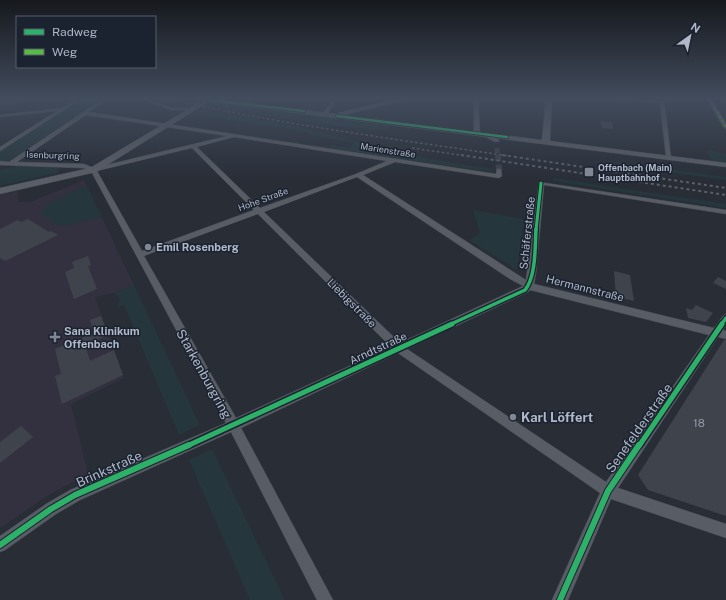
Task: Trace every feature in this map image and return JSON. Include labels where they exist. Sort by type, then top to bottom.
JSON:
[{"type":"main road","points":[[0,191],[93,170],[164,126]]},
{"type":"main road","points":[[415,126],[726,165]]},
{"type":"main road","points":[[546,142],[547,126]]},
{"type":"street","name":"Isenburgring","points":[[0,149],[36,126]]},
{"type":"street","name":"Isenburgring","points":[[0,168],[12,163],[66,126]]},
{"type":"street","name":"Marienstraße","points":[[172,126],[394,160],[499,173]]},
{"type":"street","points":[[477,126],[477,134]]},
{"type":"street","points":[[666,126],[669,157]]},
{"type":"street","points":[[486,135],[497,141]]},
{"type":"street","points":[[93,170],[236,136]]},
{"type":"street","points":[[497,141],[507,137]]},
{"type":"street","points":[[497,141],[497,148]]},
{"type":"street","name":"Liebigstraße","points":[[194,147],[260,210],[398,348],[608,491],[726,531]]},
{"type":"street","name":"Hohe Straße","points":[[139,255],[358,175],[394,160]]},
{"type":"street","name":"Isenburgring","points":[[0,163],[84,166],[93,170]]},
{"type":"street","name":"Starkenburgring","points":[[93,170],[233,426],[325,600]]},
{"type":"street","name":"Hermannstraße","points":[[358,175],[513,277],[540,290],[721,334]]},
{"type":"street","name":"Schäferstraße","points":[[529,285],[532,273],[541,183],[726,212]]},
{"type":"street","name":"Arndtstraße","points":[[233,426],[398,348],[523,292],[529,285]]},
{"type":"street","name":"Senefelderstraße","points":[[560,600],[608,491],[721,334],[726,318]]},
{"type":"street","name":"Brinkstraße","points":[[0,545],[51,509],[75,495],[233,426]]},
{"type":"shaded area","points":[[39,126],[63,126],[12,161],[0,162],[0,151]]},
{"type":"shaded area","points":[[270,126],[296,126],[400,153],[493,169],[493,171],[330,148],[332,145],[350,148],[354,142],[307,135],[308,132]]},
{"type":"shaded area","points":[[342,126],[389,126],[386,131]]},
{"type":"shaded area","points":[[708,150],[726,154],[726,163],[713,161],[708,154]]},
{"type":"shaded area","points":[[608,161],[726,177],[726,180],[609,164]]},
{"type":"shaded area","points":[[18,166],[60,168],[57,173],[0,186],[0,170]]},
{"type":"shaded area","points":[[553,178],[726,204],[726,208],[553,181]]},
{"type":"shaded area","name":"Sana Klinikum Offenbach","points":[[84,180],[134,285],[114,293],[95,297],[124,378],[71,404],[88,474],[47,496],[0,528],[0,195],[18,191],[19,202],[30,202]]},
{"type":"shaded area","points":[[86,185],[102,217],[66,225],[53,224],[55,223],[44,217],[42,218],[41,212],[48,204]]},
{"type":"shaded area","points":[[473,210],[524,219],[517,269],[469,240],[480,234]]},
{"type":"shaded area","points":[[134,285],[200,425],[179,435],[124,305],[117,308],[120,298],[114,293]]},
{"type":"shaded area","points":[[212,449],[285,600],[250,600],[189,460]]},
{"type":"building","points":[[601,126],[613,126],[613,129],[602,128]]},
{"type":"building","points":[[28,219],[49,232],[51,231],[58,235],[5,261],[0,258],[0,229],[18,220],[21,222]]},
{"type":"building","points":[[88,256],[91,265],[88,266],[97,289],[74,299],[65,272],[74,268],[72,262]]},
{"type":"building","points":[[614,271],[630,275],[634,301],[616,297]]},
{"type":"building","points":[[718,277],[726,281],[726,289],[713,283]]},
{"type":"building","points":[[696,305],[713,313],[706,322],[688,318],[686,308],[692,310]]},
{"type":"building","points":[[101,316],[108,335],[85,345],[90,361],[114,350],[123,375],[62,404],[55,376],[61,374],[55,349],[94,333],[90,320]]},
{"type":"building","points":[[724,340],[726,340],[726,516],[648,490],[638,475]]},
{"type":"building","points":[[21,426],[33,437],[0,463],[0,442]]},
{"type":"tunnel","points":[[497,148],[498,156]]},
{"type":"tunnel","points":[[498,155],[499,170]]},
{"type":"railway","points":[[311,126],[509,156]]},
{"type":"railway","points":[[412,148],[467,156]]},
{"type":"railway","points":[[461,155],[726,195]]},
{"type":"railway","points":[[502,155],[726,188]]},
{"type":"cycle path","points":[[418,126],[507,137]]},
{"type":"cycle path","points":[[0,545],[51,509],[75,495],[210,436],[525,290],[529,285],[532,273],[541,183]]},
{"type":"cycle path","points":[[560,600],[608,491],[726,318]]},
{"type":"place","name":"Offenbach (Main) Hauptbahnhof","points":[[589,172]]},
{"type":"place","name":"Emil Rosenberg","points":[[148,247]]},
{"type":"place","name":"Sana Klinikum Offenbach","points":[[55,337]]},
{"type":"place","name":"Karl Löffert","points":[[513,417]]}]
